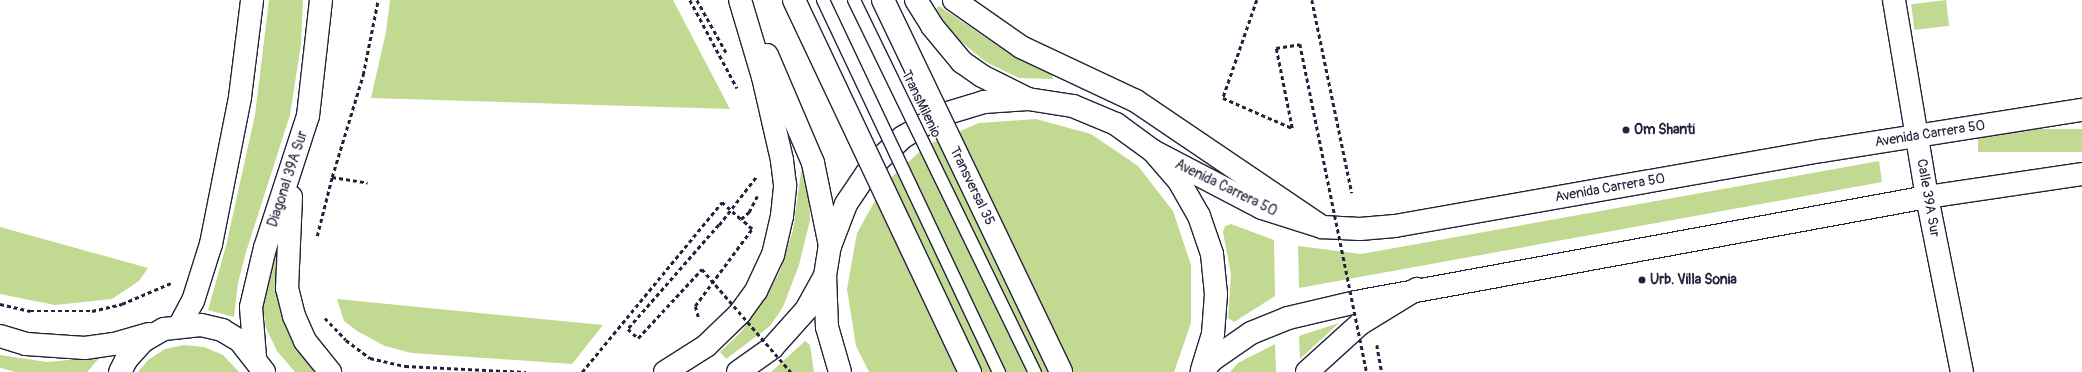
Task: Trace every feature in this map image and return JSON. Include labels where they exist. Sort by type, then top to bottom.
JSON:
[{"type":"main road","points":[[120,372],[126,360],[142,341],[172,327],[206,264],[240,97],[252,0]]},
{"type":"main road","name":"Diagonal 39A Sur","points":[[260,364],[251,307],[256,281],[292,172],[308,116],[322,0]]},
{"type":"main road","points":[[741,0],[797,119],[810,156],[830,246]]},
{"type":"main road","points":[[665,372],[706,346],[740,313],[756,291],[773,255],[782,216],[785,185],[778,137],[741,0]]},
{"type":"main road","points":[[794,0],[970,372]]},
{"type":"main road","name":"Transversal 35","points":[[883,0],[1061,372]]},
{"type":"main road","points":[[916,0],[932,26],[962,62],[982,76],[1028,99]]},
{"type":"main road","points":[[954,0],[1021,47],[1148,108],[1322,227]]},
{"type":"main road","name":"Calle 39A Sur","points":[[1894,0],[1927,197],[1962,372]]},
{"type":"main road","points":[[840,372],[827,327],[825,276],[830,246],[846,204],[871,168],[903,137],[941,115],[984,102],[1028,99],[1073,106],[1116,124],[1153,151],[1179,181],[1199,216],[1212,254],[1216,301],[1212,334],[1201,372]]},
{"type":"main road","name":"Avenida Carrera 50","points":[[1153,151],[1262,208],[1322,227],[1360,229],[1395,226],[1917,136],[2082,110]]},
{"type":"main road","points":[[292,172],[287,288],[294,316],[305,341],[330,372]]},
{"type":"main road","points":[[1201,372],[1212,360],[1251,332],[1288,318],[1417,289],[1927,197],[2082,174]]},
{"type":"main road","points":[[738,372],[777,342],[806,310],[825,276]]},
{"type":"main road","points":[[1307,372],[1360,324],[1417,289]]},
{"type":"main road","points":[[0,336],[26,344],[85,348],[114,344],[172,327],[202,325],[222,330],[240,341],[260,364]]},
{"type":"lane","points":[[823,0],[998,372]]},
{"type":"lane","name":"TransMilenio","points":[[854,0],[1035,372]]},
{"type":"path","points":[[316,240],[332,177],[364,68],[378,0]]},
{"type":"path","points":[[690,0],[739,92]]},
{"type":"path","points":[[697,0],[729,56]]},
{"type":"path","points":[[1257,0],[1223,98],[1292,128],[1276,48],[1300,44],[1367,372]]},
{"type":"path","points":[[1312,0],[1352,193]]},
{"type":"path","points":[[759,171],[754,184],[628,329],[638,338],[702,269],[791,372]]},
{"type":"path","points":[[332,177],[368,183]]},
{"type":"path","points":[[741,219],[749,212],[758,192]]},
{"type":"path","points":[[582,372],[722,202],[752,229],[695,306],[706,346]]},
{"type":"path","points":[[0,304],[30,311],[92,311],[122,304],[206,264]]},
{"type":"path","points":[[323,315],[346,340],[370,358],[405,366],[526,372]]},
{"type":"path","points":[[1377,344],[1382,372]]},
{"type":"green space","points":[[269,0],[303,0],[301,44],[290,115],[246,252],[238,283],[234,317],[208,310],[226,246],[255,115]]},
{"type":"green space","points":[[390,0],[673,0],[730,109],[371,98],[386,32]]},
{"type":"green space","points":[[1946,0],[1949,26],[1914,30],[1911,4]]},
{"type":"green space","points":[[939,6],[998,46],[1052,74],[1053,79],[1019,78],[986,62],[953,35],[936,9]]},
{"type":"green space","points":[[1036,119],[1091,134],[1138,166],[1173,211],[1191,265],[1191,323],[1174,372],[869,372],[856,346],[847,289],[857,233],[885,183],[927,145],[979,123]]},
{"type":"green space","points":[[1978,129],[2082,129],[2082,152],[1978,152]]},
{"type":"green space","points":[[1879,161],[1882,182],[1299,288],[1298,246],[1361,254]]},
{"type":"green space","points":[[802,165],[809,195],[810,220],[799,265],[783,307],[770,326],[726,359],[720,352],[741,332],[763,302],[780,271],[793,230]]},
{"type":"green space","points":[[1231,224],[1274,240],[1275,296],[1234,322],[1228,318],[1231,274],[1223,232],[1225,226]]},
{"type":"green space","points":[[0,227],[148,268],[139,281],[112,299],[55,305],[0,294]]},
{"type":"green space","points":[[277,251],[278,290],[318,372],[295,372],[277,351],[266,328],[263,309],[264,291]]},
{"type":"green space","points":[[337,299],[603,325],[572,364],[412,353],[385,346],[357,331],[344,321]]},
{"type":"green space","points":[[1339,323],[1300,359],[1299,336]]},
{"type":"green space","points":[[805,341],[810,345],[814,372],[771,372]]},
{"type":"green space","points":[[1275,344],[1276,372],[1230,372],[1238,363]]},
{"type":"green space","points":[[184,345],[204,347],[223,355],[239,372],[138,372],[148,360],[165,349]]},
{"type":"green space","points":[[0,355],[47,362],[100,357],[87,372],[16,372],[0,368]]},
{"type":"place","name":"Om Shanti","points":[[1626,130]]},
{"type":"place","name":"Urb. Villa Sonia","points":[[1642,280]]}]
